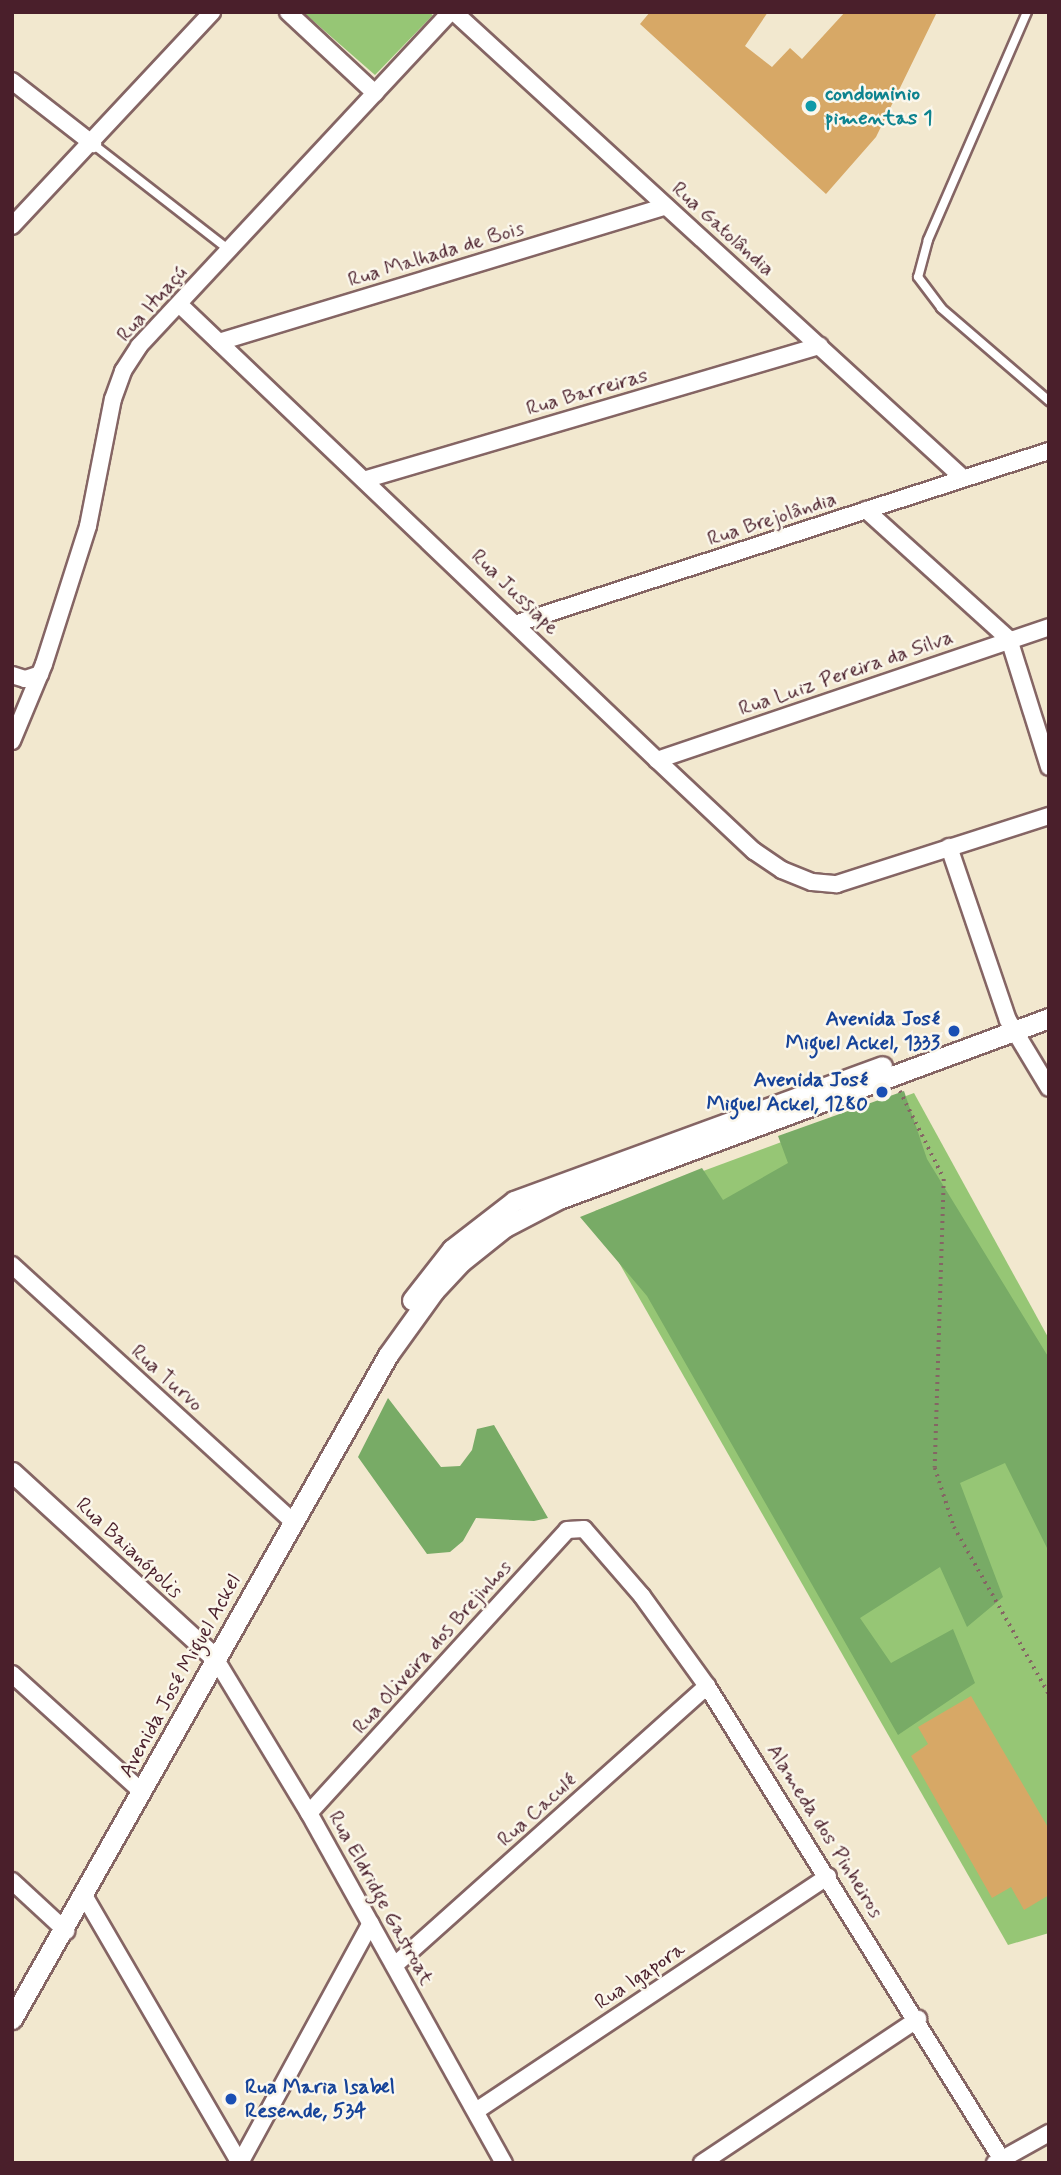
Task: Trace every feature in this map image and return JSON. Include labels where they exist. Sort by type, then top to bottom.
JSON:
[{"type":"street","points":[[12,226],[93,144],[212,12]]},
{"type":"street","points":[[288,12],[375,93]]},
{"type":"street","name":"Rua Ituaçú","points":[[12,741],[40,674],[88,526],[120,380],[139,346],[452,12]]},
{"type":"street","name":"Rua Gatolândia","points":[[452,12],[963,478]]},
{"type":"street","points":[[12,81],[93,144]]},
{"type":"street","name":"Rua Malhada de Bois","points":[[219,342],[666,206]]},
{"type":"street","name":"Rua Jussiape","points":[[179,303],[754,851],[782,870],[812,882],[837,884],[949,847]]},
{"type":"street","name":"Rua Barreiras","points":[[367,480],[820,346]]},
{"type":"street","name":"Rua Brejolândia","points":[[517,623],[1043,452]]},
{"type":"street","points":[[866,510],[1009,639],[1049,767]]},
{"type":"street","name":"Rua Luiz Pereira da Silva","points":[[657,760],[1049,627]]},
{"type":"street","points":[[12,675],[25,679],[40,674]]},
{"type":"street","points":[[1049,816],[949,847],[1012,1025],[1049,1088]]},
{"type":"street","name":"Avenida José Miguel Ackel","points":[[12,2019],[66,1931],[215,1658],[388,1356],[434,1291],[461,1262],[523,1217],[893,1076],[1049,1009]]},
{"type":"street","name":"Avenida José Miguel Ackel","points":[[388,1356],[405,1310],[433,1269],[471,1230],[514,1201],[1012,1025],[1049,1018]]},
{"type":"street","name":"Rua Turvo","points":[[12,1265],[293,1521]]},
{"type":"street","name":"Rua Baianópolis","points":[[12,1472],[215,1658]]},
{"type":"street","name":"Rua Oliveira dos Brejinhos","points":[[309,1813],[567,1530],[584,1529],[592,1534]]},
{"type":"street","name":"Alameda dos Pinheiros","points":[[592,1534],[707,1686],[918,2019],[1000,2161]]},
{"type":"street","name":"Rua Eldridge Gastroat","points":[[215,1658],[309,1813],[504,2163]]},
{"type":"street","points":[[12,1674],[142,1792]]},
{"type":"street","name":"Rua Caculé","points":[[395,1965],[707,1686]]},
{"type":"street","name":"Rua Igapora","points":[[476,2111],[828,1875]]},
{"type":"street","points":[[12,1881],[66,1931]]},
{"type":"street","points":[[85,1897],[240,2163]]},
{"type":"street","points":[[240,2163],[371,1923]]},
{"type":"street","points":[[702,2163],[918,2019]]},
{"type":"street","points":[[1000,2161],[1049,2133]]},
{"type":"lane","points":[[1027,12],[928,240],[918,277],[941,308],[1049,401]]},
{"type":"lane","points":[[93,144],[229,250]]},
{"type":"path","points":[[893,1076],[944,1179],[935,1468],[954,1527],[1049,1694]]},
{"type":"green space","points":[[303,12],[428,12],[433,15],[375,75]]},
{"type":"green space","points":[[904,1091],[927,1159],[1049,1358],[1049,1552],[1005,1463],[960,1483],[1003,1597],[967,1627],[940,1567],[860,1618],[891,1663],[953,1629],[975,1683],[898,1735],[647,1296],[580,1217],[702,1168],[723,1200],[788,1163],[778,1136]]},
{"type":"green space","points":[[914,1093],[1049,1339],[1049,1933],[1008,1945],[601,1231],[595,1211]]},
{"type":"green space","points":[[388,1398],[441,1467],[460,1466],[472,1450],[477,1429],[494,1425],[548,1518],[534,1521],[476,1518],[463,1541],[450,1552],[427,1554],[358,1457]]},
{"type":"building","name":"condominio pimentas 1","points":[[650,12],[768,12],[745,46],[772,67],[790,48],[802,59],[845,12],[937,12],[876,137],[826,194],[640,24]]},
{"type":"building","points":[[971,1696],[1049,1829],[1049,1895],[1024,1910],[1011,1887],[992,1898],[911,1756],[928,1744],[918,1727]]},
{"type":"place","name":"condominio pimentas 1","points":[[811,106]]},
{"type":"place","name":"Avenida José Miguel Ackel, 1333","points":[[954,1031]]},
{"type":"place","name":"Avenida José Miguel Ackel, 1280","points":[[882,1092]]},
{"type":"place","name":"Rua Maria Isabel Resende, 534","points":[[231,2099]]}]
